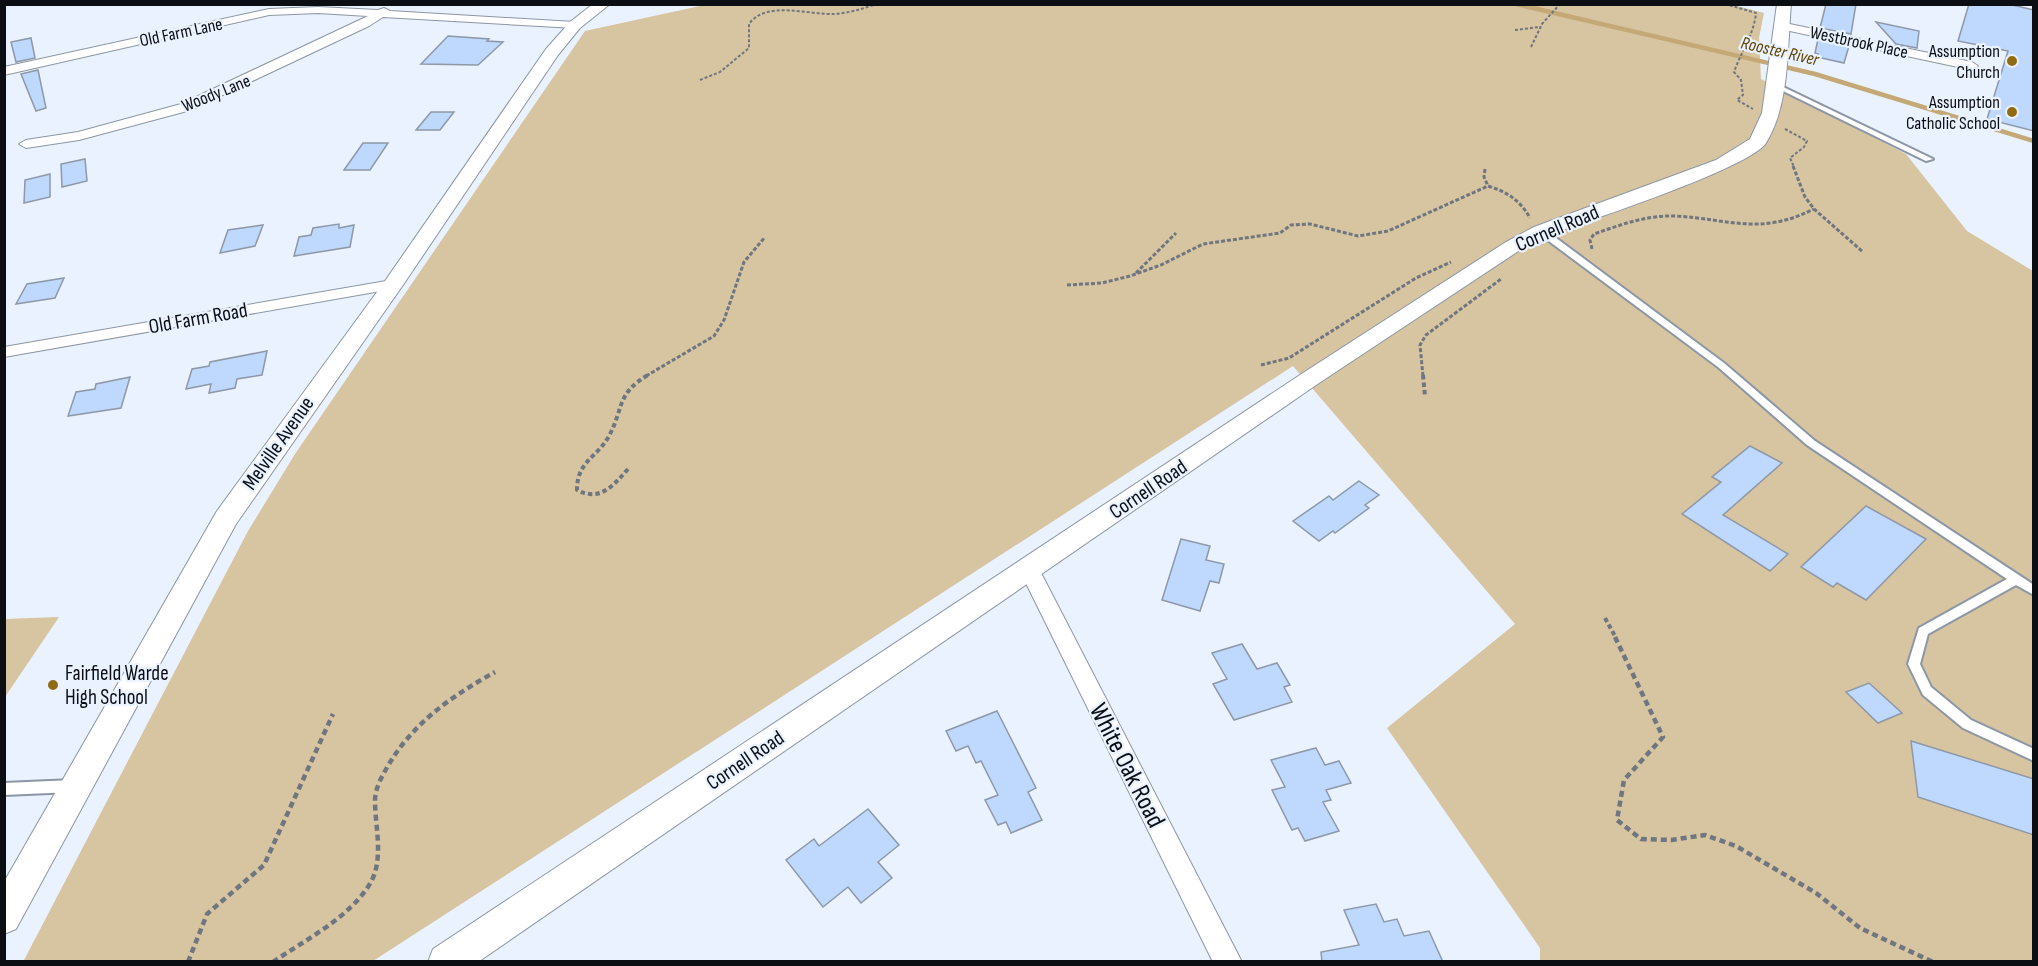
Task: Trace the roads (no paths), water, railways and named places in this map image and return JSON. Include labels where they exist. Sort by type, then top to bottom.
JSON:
[{"type":"street","name":"Melville Avenue","points":[[4,917],[226,518],[392,285],[552,52],[575,25],[603,4]]},
{"type":"street","name":"Cornell Road","points":[[446,962],[1321,372],[1513,246],[1541,231],[1722,164],[1756,142],[1768,118],[1777,71],[1784,4]]},
{"type":"street","name":"Old Farm Lane","points":[[4,71],[269,12],[386,9],[575,25]]},
{"type":"street","name":"Woody Lane","points":[[26,144],[79,136],[186,107],[248,80],[386,9]]},
{"type":"street","name":"Westbrook Place","points":[[1780,26],[1972,66]]},
{"type":"street","name":"Old Farm Road","points":[[4,352],[392,285]]},
{"type":"street","name":"White Oak Road","points":[[1029,569],[1227,962]]},
{"type":"lane","points":[[1777,71],[1929,159]]},
{"type":"lane","points":[[1541,231],[1721,365],[1810,442],[2034,591]]},
{"type":"lane","points":[[2017,579],[1923,631],[1914,664],[1927,690],[1967,724],[2034,755]]},
{"type":"lane","points":[[4,789],[77,786]]},
{"type":"waterway","name":"Rooster River","points":[[1516,4],[1815,74],[2034,141]]},
{"type":"place","name":"Assumption Church","points":[[2012,61]]},
{"type":"place","name":"Assumption Catholic School","points":[[2012,112]]},
{"type":"place","name":"Fairfield Warde High School","points":[[53,685]]}]
